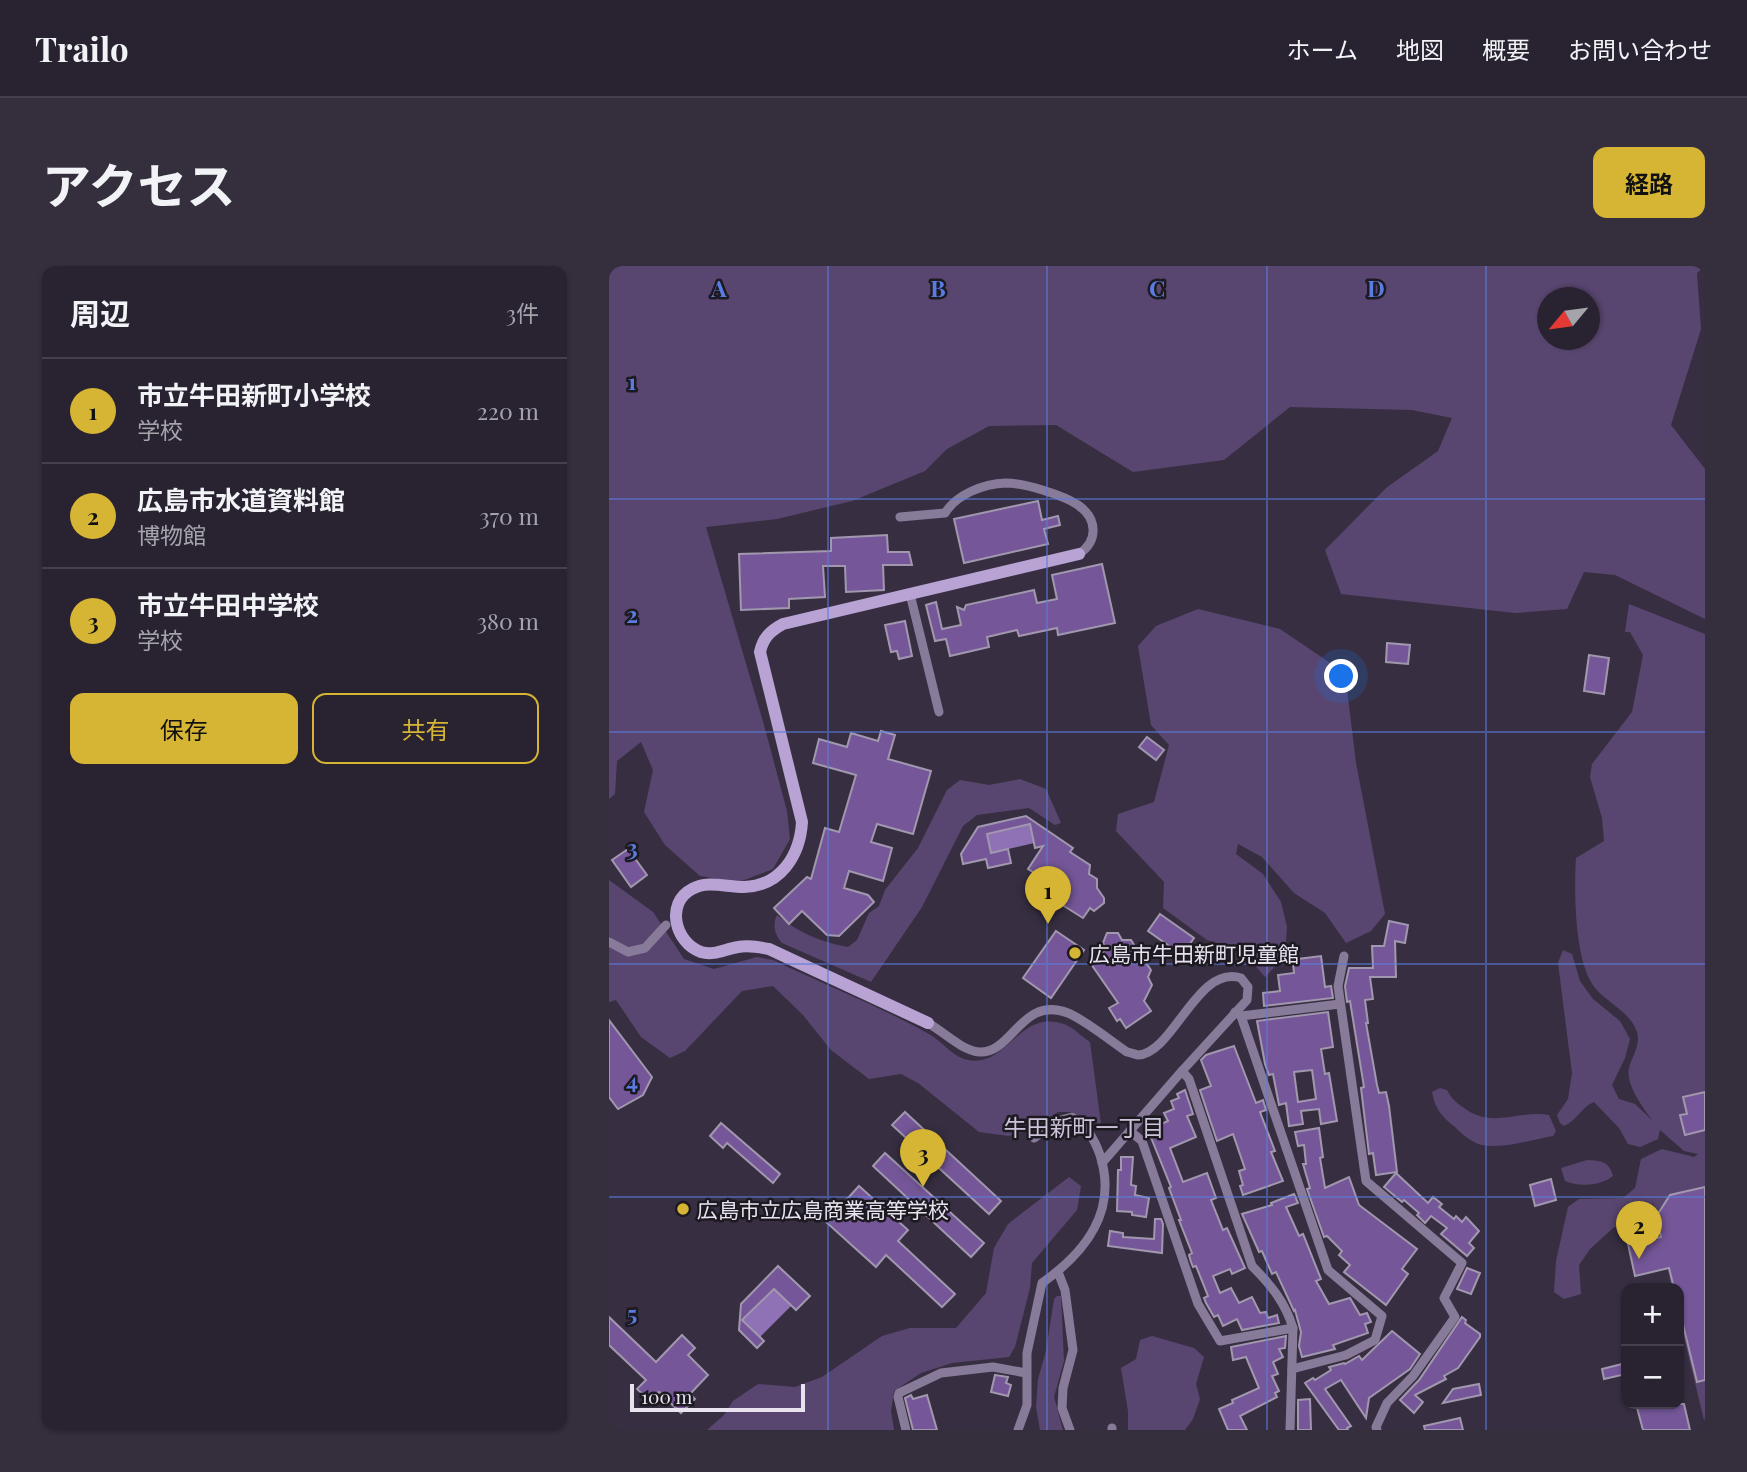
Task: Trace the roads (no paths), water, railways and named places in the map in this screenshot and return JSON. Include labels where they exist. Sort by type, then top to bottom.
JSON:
[{"type":"street","points":[[900,517],[945,513],[952,501],[968,492],[1006,483],[1045,491],[1079,506],[1090,519],[1094,537],[1089,548],[1079,554],[783,624],[772,630],[765,637],[760,652],[802,822],[801,838],[795,856],[787,868],[772,878],[746,887],[707,884],[693,887],[684,894],[677,905],[675,915],[681,936],[700,952],[714,954],[751,945],[769,949],[928,1023],[962,1046],[978,1052],[989,1051],[1003,1043],[1032,1014],[1049,1011],[1067,1013],[1128,1052],[1138,1055],[1150,1050],[1210,984],[1221,976],[1241,978],[1248,987],[1247,1000],[1238,1014],[1182,1071],[1102,1163]]},
{"type":"street","points":[[910,594],[939,712]]},
{"type":"street","points":[[609,942],[628,952],[645,948],[666,925]]},
{"type":"street","points":[[1344,956],[1338,986],[1366,1181],[1462,1263],[1444,1298],[1455,1317],[1413,1376],[1387,1404],[1377,1430]]},
{"type":"street","points":[[1238,1014],[1340,1004]]},
{"type":"street","points":[[1238,1014],[1328,1270],[1381,1316],[1375,1340],[1346,1355],[1292,1369]]},
{"type":"street","points":[[1182,1071],[1189,1079],[1252,1266],[1273,1287],[1289,1314],[1293,1328],[1290,1430]]},
{"type":"street","points":[[1018,1430],[1027,1405],[1027,1353],[1042,1283],[1084,1247],[1100,1218],[1106,1190],[1102,1163],[1095,1142],[1084,1125],[1072,1117],[1058,1121],[1034,1138]]},
{"type":"street","points":[[1130,1131],[1142,1141],[1198,1304],[1220,1341],[1293,1328]]},
{"type":"street","points":[[1058,1272],[1065,1290],[1073,1350],[1063,1388],[1062,1408],[1070,1430]]},
{"type":"street","points":[[906,1430],[899,1393],[941,1373],[992,1367],[1026,1373]]},
{"type":"place","name":"市立牛田新町小学校","points":[[1048,924]]},
{"type":"place","name":"広島市牛田新町児童館","points":[[1075,953]]},
{"type":"place","name":"市立牛田中学校","points":[[923,1187]]},
{"type":"place","name":"広島市立広島商業高等学校","points":[[683,1209]]},
{"type":"place","name":"広島市水道資料館","points":[[1639,1259]]},
{"type":"district","name":"牛田新町一丁目","points":[[1084,1126]]}]
